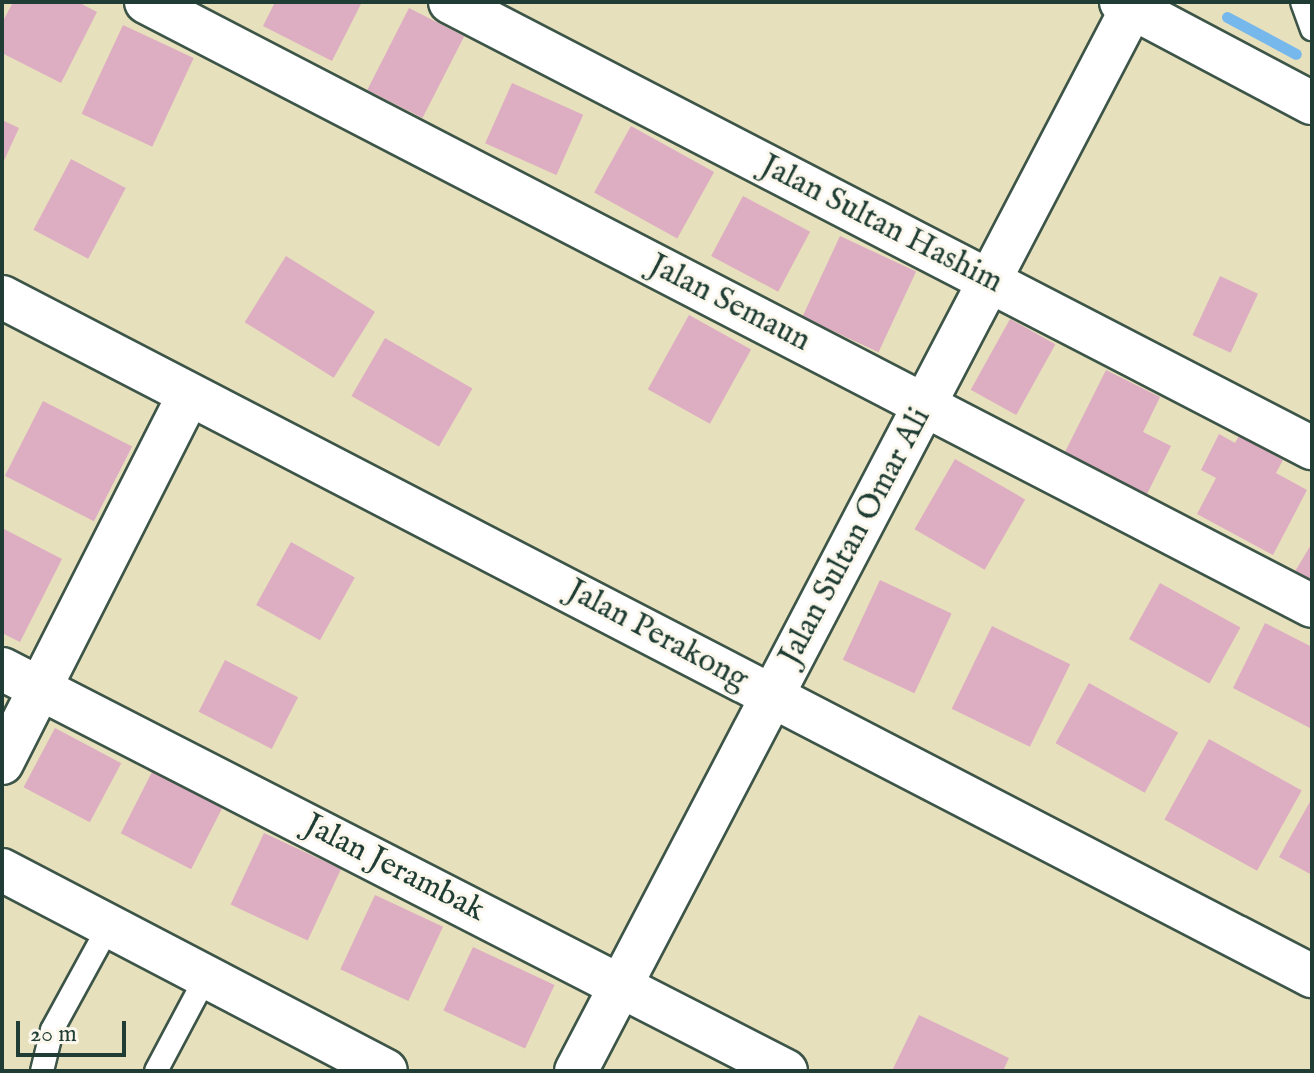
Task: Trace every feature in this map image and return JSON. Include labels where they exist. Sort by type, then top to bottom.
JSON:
[{"type":"street","name":"Jalan Semaun","points":[[146,2],[1312,606]]},
{"type":"street","name":"Jalan Sultan Hashim","points":[[450,2],[1312,448]]},
{"type":"street","name":"Jalan Sultan Omar Ali","points":[[576,1071],[989,281],[1130,4]]},
{"type":"street","points":[[1130,4],[1309,94]]},
{"type":"street","name":"Jalan Perakong","points":[[2,297],[1312,976]]},
{"type":"street","points":[[2,763],[188,396]]},
{"type":"street","name":"Jalan Jerambak","points":[[2,669],[786,1071]]},
{"type":"street","points":[[2,870],[386,1071]]},
{"type":"lane","points":[[1302,2],[1312,29]]},
{"type":"lane","points":[[42,1071],[52,1030],[109,926]]},
{"type":"lane","points":[[156,1071],[206,977]]},
{"type":"building","points":[[13,2],[78,2],[97,12],[61,83],[2,53],[2,23]]},
{"type":"building","points":[[275,2],[362,2],[332,61],[263,26]]},
{"type":"building","points":[[409,8],[464,36],[422,118],[367,90]]},
{"type":"building","points":[[123,25],[194,58],[152,147],[82,114]]},
{"type":"building","points":[[512,83],[583,115],[556,175],[485,143]]},
{"type":"building","points":[[2,120],[19,128],[2,165]]},
{"type":"building","points":[[631,126],[714,172],[677,239],[594,192]]},
{"type":"building","points":[[71,159],[126,188],[88,259],[33,230]]},
{"type":"building","points":[[743,196],[810,232],[778,292],[711,256]]},
{"type":"building","points":[[840,236],[916,271],[879,352],[802,317]]},
{"type":"building","points":[[286,256],[375,312],[334,378],[245,322]]},
{"type":"building","points":[[1220,276],[1258,294],[1231,353],[1193,335]]},
{"type":"building","points":[[689,315],[751,349],[710,424],[648,389]]},
{"type":"building","points":[[1010,319],[1055,344],[1016,415],[971,390]]},
{"type":"building","points":[[385,338],[472,388],[439,447],[352,396]]},
{"type":"building","points":[[1106,370],[1160,397],[1143,432],[1171,446],[1143,502],[1061,460]]},
{"type":"building","points":[[43,401],[132,446],[94,521],[5,476]]},
{"type":"building","points":[[1219,434],[1235,443],[1239,436],[1283,460],[1276,473],[1307,490],[1273,555],[1197,514],[1216,478],[1201,470]]},
{"type":"building","points":[[955,459],[1025,499],[985,570],[914,529]]},
{"type":"building","points":[[2,528],[62,559],[20,642],[2,633]]},
{"type":"building","points":[[291,542],[355,577],[320,640],[256,605]]},
{"type":"building","points":[[1312,543],[1312,584],[1294,573]]},
{"type":"building","points":[[880,580],[952,613],[914,693],[843,660]]},
{"type":"building","points":[[1160,583],[1240,628],[1209,684],[1129,639]]},
{"type":"building","points":[[1265,623],[1312,647],[1310,728],[1233,688]]},
{"type":"building","points":[[992,626],[1070,664],[1030,747],[952,709]]},
{"type":"building","points":[[225,660],[298,697],[272,749],[199,712]]},
{"type":"building","points":[[1089,683],[1178,732],[1145,793],[1056,743]]},
{"type":"building","points":[[55,728],[121,763],[90,822],[24,787]]},
{"type":"building","points":[[1209,739],[1302,790],[1257,871],[1164,819]]},
{"type":"building","points":[[153,770],[223,806],[191,869],[121,833]]},
{"type":"building","points":[[1312,798],[1312,875],[1279,857]]},
{"type":"building","points":[[264,833],[341,869],[308,941],[231,905]]},
{"type":"building","points":[[375,895],[443,927],[408,1001],[340,969]]},
{"type":"building","points":[[473,947],[555,985],[525,1048],[443,1010]]},
{"type":"building","points":[[919,1015],[1009,1058],[1003,1071],[892,1071]]},
{"type":"waterway","points":[[1227,17],[1296,54]]}]
